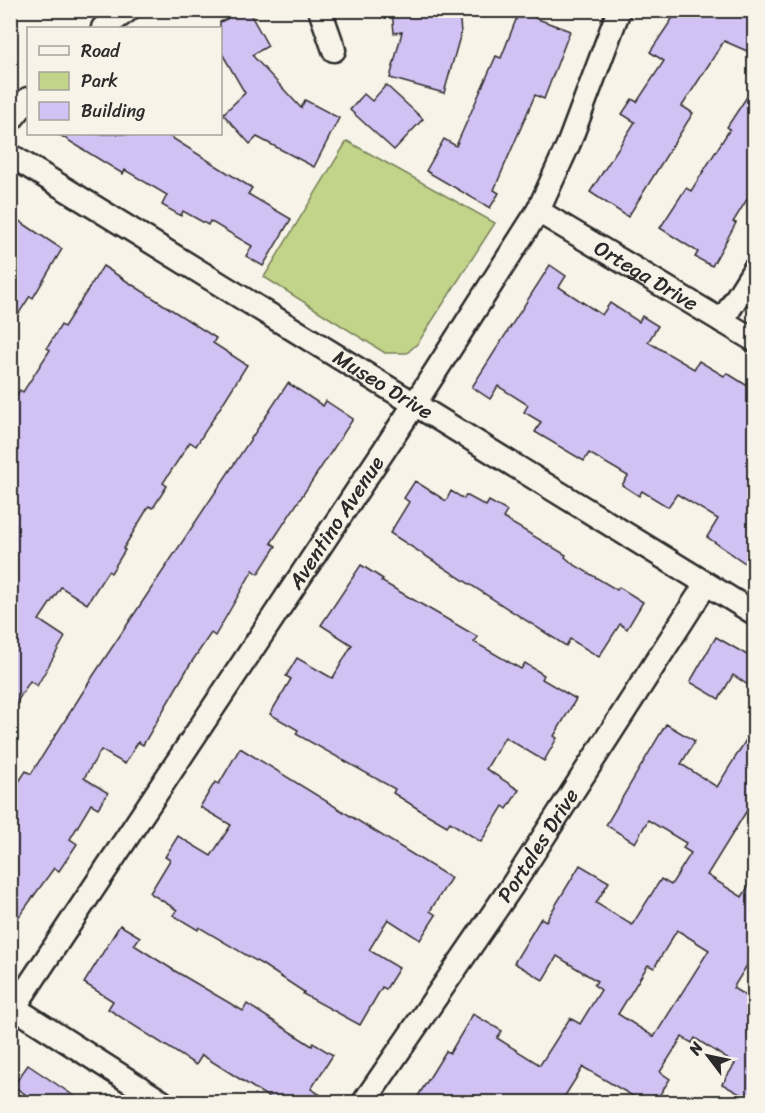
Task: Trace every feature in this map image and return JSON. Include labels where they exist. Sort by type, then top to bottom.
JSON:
[{"type":"street","points":[[104,27],[129,10]]},
{"type":"street","points":[[320,10],[334,50]]},
{"type":"street","name":"Aventino Avenue","points":[[12,1009],[414,405],[538,211],[569,143],[620,10]]},
{"type":"street","points":[[10,121],[27,100]]},
{"type":"street","name":"Museo Drive","points":[[10,155],[754,613]]},
{"type":"street","name":"Ortega Drive","points":[[538,211],[754,340]]},
{"type":"street","points":[[723,321],[754,270]]},
{"type":"street","name":"Portales Drive","points":[[364,1102],[512,886],[706,584]]},
{"type":"street","points":[[12,1009],[162,1102]]},
{"type":"green space","points":[[347,141],[495,223],[418,343],[407,353],[385,353],[264,277]]},
{"type":"building","points":[[222,10],[248,10],[268,46],[252,55],[301,108],[305,100],[339,118],[314,167],[257,137],[250,144],[223,114],[245,93],[222,53],[220,22],[227,19]]},
{"type":"building","points":[[392,10],[459,10],[461,33],[444,93],[390,78],[402,32],[394,33]]},
{"type":"building","points":[[678,10],[754,10],[754,54],[724,41],[682,106],[693,113],[628,217],[590,192],[635,122],[622,114],[632,99],[637,102],[664,61],[650,52]]},
{"type":"building","points":[[519,12],[570,31],[544,99],[535,95],[494,190],[499,193],[490,208],[426,171],[444,139],[456,146],[496,56],[501,58]]},
{"type":"building","points":[[386,85],[423,119],[394,150],[350,110],[364,94],[372,101]]},
{"type":"building","points":[[754,86],[754,188],[733,222],[736,223],[712,266],[695,257],[698,252],[660,228],[686,188],[691,191],[730,129],[727,127]]},
{"type":"building","points":[[60,135],[168,135],[252,188],[248,194],[291,219],[263,266],[246,256],[252,246],[210,221],[208,225],[183,211],[181,216],[162,205],[167,195],[125,170],[123,174]]},
{"type":"building","points":[[10,215],[62,249],[33,298],[30,296],[10,327]]},
{"type":"building","points":[[550,265],[566,276],[559,287],[602,315],[610,303],[639,322],[642,316],[658,326],[648,342],[694,369],[699,361],[724,376],[727,373],[754,390],[754,569],[707,537],[718,519],[677,494],[668,507],[642,491],[639,496],[622,485],[628,476],[589,453],[584,461],[535,432],[541,422],[524,412],[528,405],[498,386],[490,399],[472,387]]},
{"type":"building","points":[[103,266],[216,338],[213,343],[247,365],[196,446],[190,442],[163,483],[167,486],[153,508],[149,506],[111,573],[108,571],[87,604],[61,587],[39,620],[65,637],[37,686],[30,681],[10,713],[10,404],[20,390],[23,392],[50,350],[47,348],[61,325],[64,327]]},
{"type":"building","points":[[288,383],[323,406],[326,401],[353,419],[271,543],[276,546],[258,574],[253,570],[215,636],[211,633],[189,666],[143,745],[138,742],[125,764],[101,750],[84,778],[108,793],[98,808],[91,804],[70,839],[77,844],[59,871],[54,868],[10,929],[10,795],[26,771],[31,774],[93,676]]},
{"type":"building","points":[[415,481],[446,501],[451,491],[464,499],[466,495],[486,506],[489,501],[507,511],[503,518],[566,555],[565,557],[573,564],[617,590],[619,587],[643,602],[627,629],[620,624],[599,657],[570,639],[566,646],[390,533],[409,502],[404,498]]},
{"type":"building","points":[[361,565],[383,579],[381,581],[478,637],[474,642],[521,669],[525,663],[544,675],[542,679],[576,699],[554,736],[557,738],[544,761],[505,737],[486,769],[519,790],[507,809],[503,806],[481,842],[450,822],[447,826],[423,812],[393,793],[395,789],[296,734],[298,730],[270,714],[291,679],[286,676],[297,658],[332,678],[334,676],[352,645],[321,625]]},
{"type":"building","points":[[716,637],[754,659],[754,689],[733,675],[719,699],[690,682]]},
{"type":"building","points":[[666,724],[695,741],[681,764],[717,787],[754,727],[754,799],[707,875],[742,897],[754,877],[754,954],[733,988],[754,1001],[754,1102],[722,1084],[735,1064],[695,1038],[692,1043],[682,1037],[660,1072],[670,1079],[655,1102],[643,1102],[583,1067],[561,1102],[430,1102],[418,1096],[446,1051],[450,1053],[473,1014],[502,1031],[497,1038],[540,1065],[570,1018],[580,1024],[601,990],[594,985],[597,981],[557,956],[543,980],[514,963],[541,918],[546,921],[580,865],[609,882],[596,903],[632,925],[661,879],[671,885],[691,853],[683,848],[686,843],[648,820],[635,843],[606,825]],"holes":[[[677,930],[709,950],[654,1037],[618,1014],[648,965],[654,968]]]},
{"type":"building","points":[[240,748],[451,878],[430,911],[436,915],[420,940],[388,919],[369,950],[399,968],[386,989],[382,987],[360,1025],[303,994],[304,992],[263,965],[199,927],[198,930],[173,915],[177,910],[150,893],[170,860],[165,857],[178,836],[211,856],[231,825],[200,807],[215,782],[219,784]]},
{"type":"building","points":[[120,925],[140,937],[134,945],[175,971],[243,1011],[247,1004],[312,1046],[313,1043],[333,1055],[311,1089],[332,1102],[276,1102],[202,1055],[196,1065],[108,1009],[113,1001],[84,983]]},
{"type":"building","points":[[28,1065],[83,1102],[19,1102],[25,1094],[13,1086]]}]
